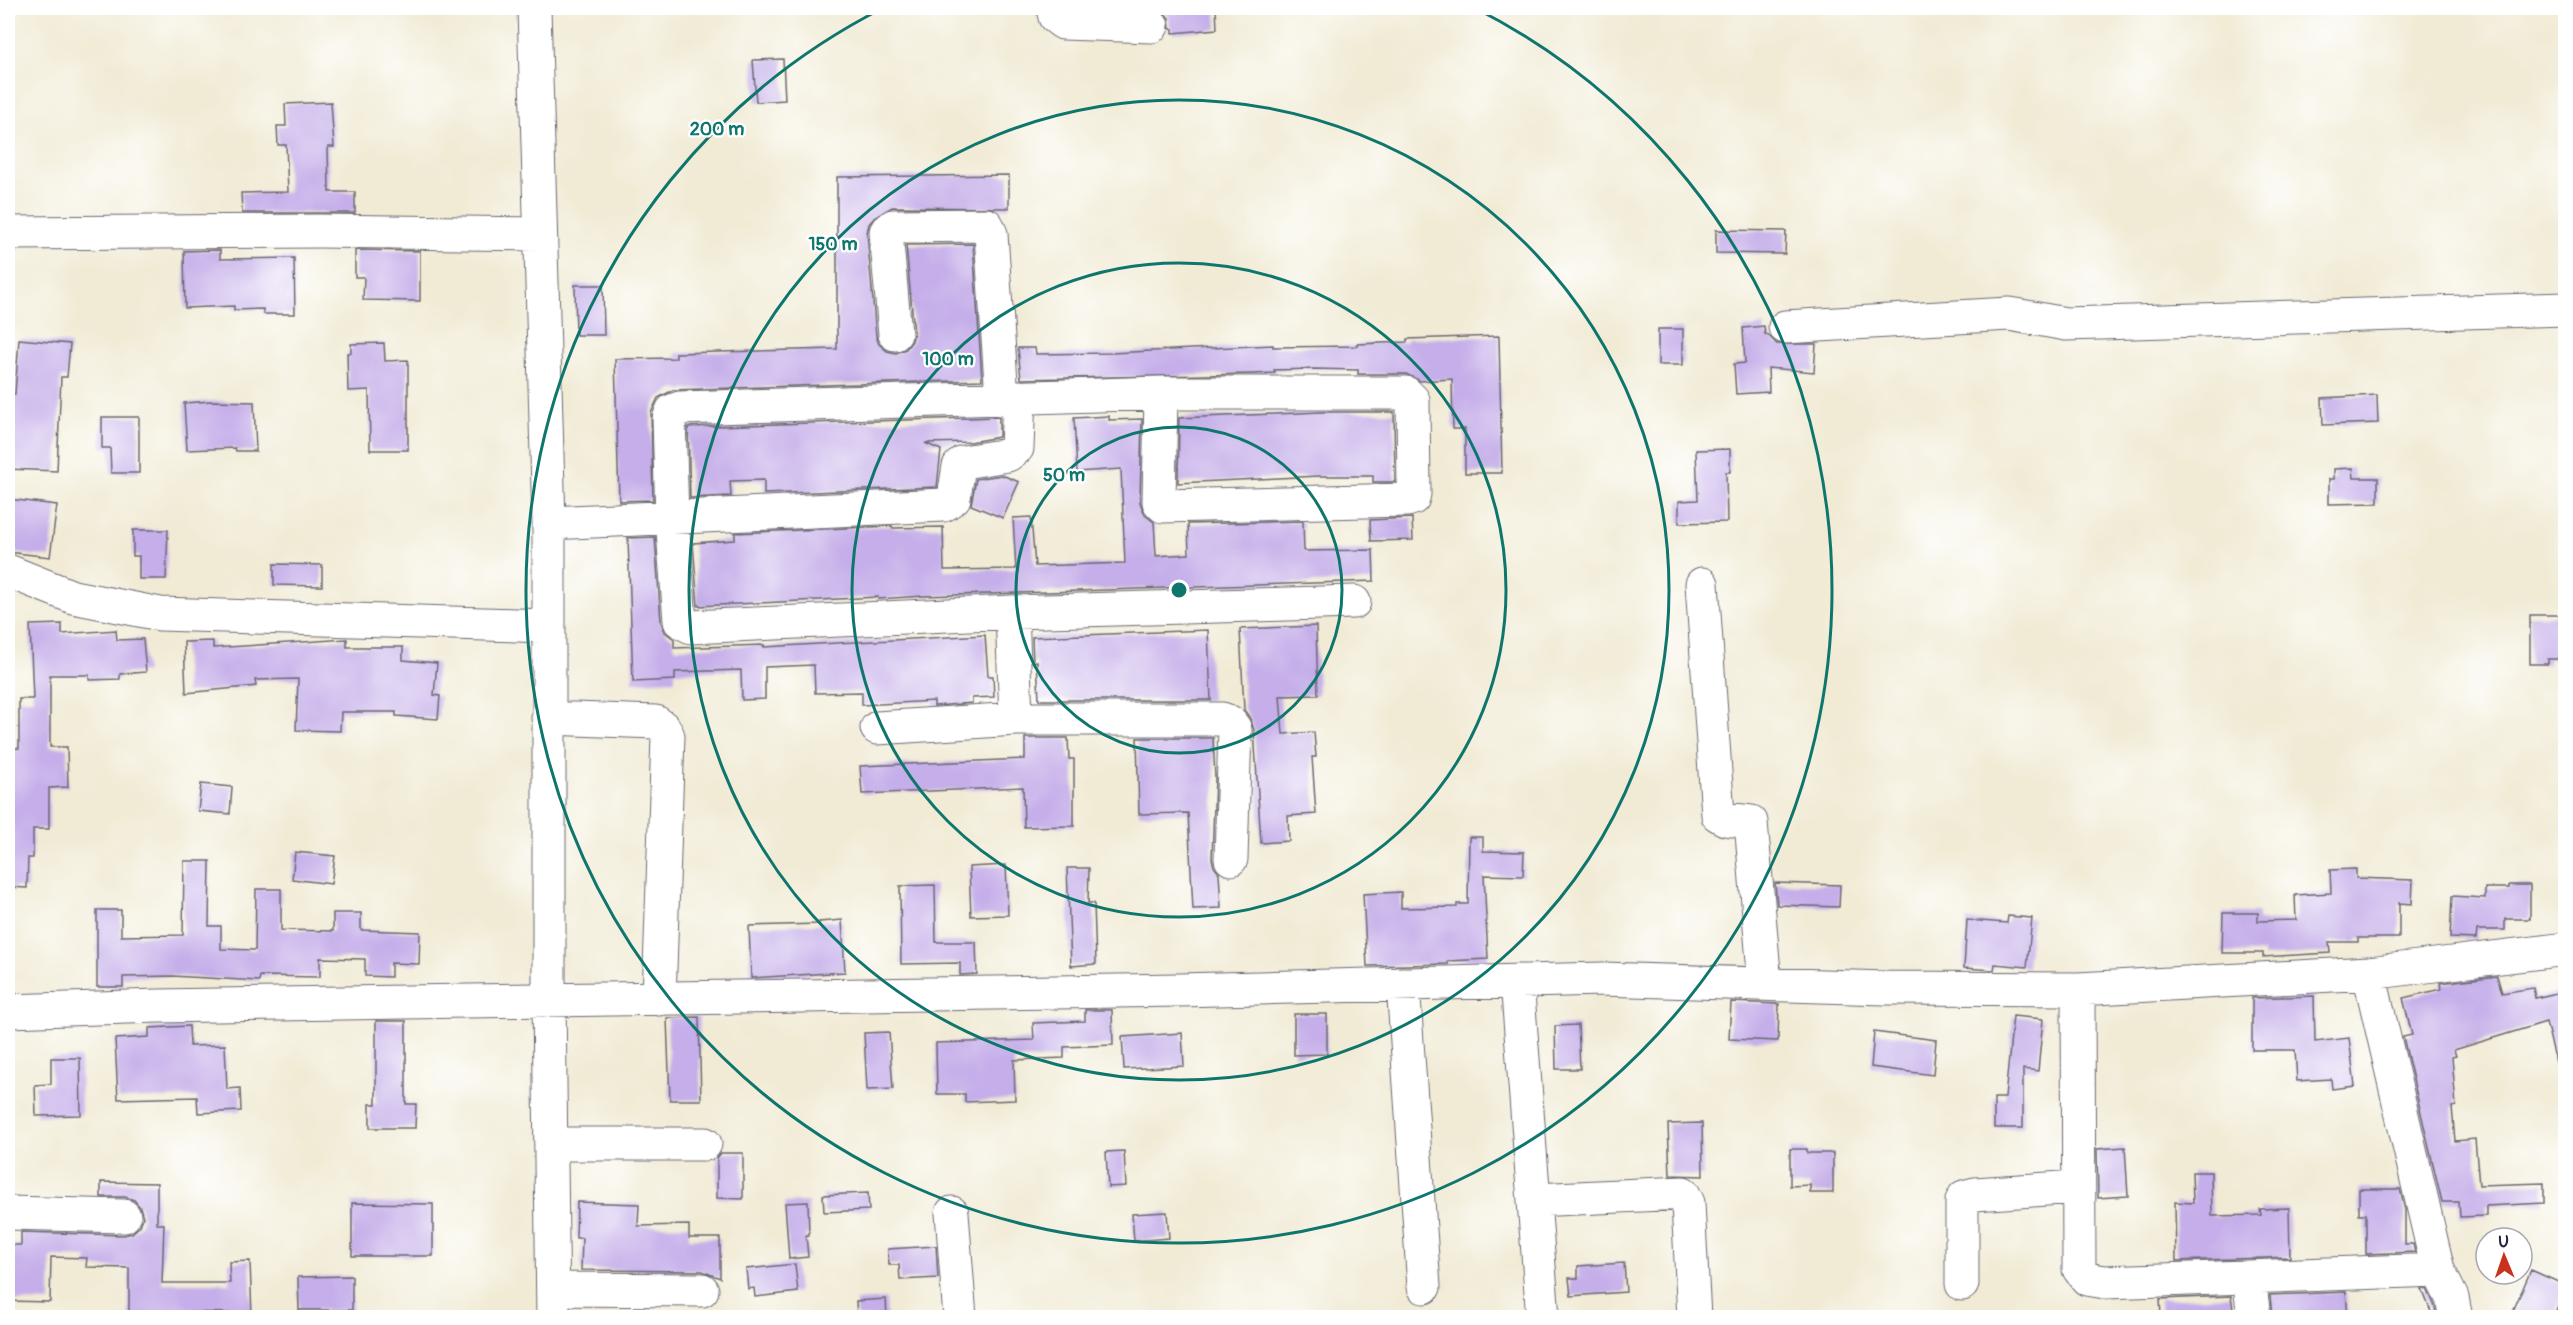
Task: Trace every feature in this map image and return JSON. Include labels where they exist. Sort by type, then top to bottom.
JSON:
[{"type":"street","points":[[534,8],[549,523],[549,1000],[553,1303],[702,1290]]},
{"type":"street","points":[[1053,8],[1055,17],[1063,23],[1152,26]]},
{"type":"street","points":[[549,523],[944,505],[954,498],[959,466],[963,462],[1008,455],[1017,448],[991,234],[987,225],[893,226],[886,232],[895,334]]},
{"type":"street","points":[[8,233],[319,231],[540,234]]},
{"type":"street","points":[[1785,327],[2021,316],[2066,324],[2565,309]]},
{"type":"street","points":[[1161,393],[1160,502],[1162,506],[1407,500],[1413,498],[1413,400],[1406,393],[1161,393],[680,408],[672,411],[669,419],[672,518],[680,621],[685,626],[1012,612],[1354,602]]},
{"type":"street","points":[[8,572],[73,597],[160,614],[548,626]]},
{"type":"street","points":[[1702,584],[1718,815],[1725,819],[1751,822],[1765,984]]},
{"type":"street","points":[[1012,612],[1016,719]]},
{"type":"street","points":[[548,718],[656,722],[664,728],[668,736],[659,999]]},
{"type":"street","points":[[878,728],[1016,719],[1222,719],[1230,722],[1235,729],[1231,859]]},
{"type":"street","points":[[8,1011],[1602,979],[1885,988],[2078,989],[2369,973],[2565,949]]},
{"type":"street","points":[[2369,973],[2438,1270],[2452,1298],[2456,1317]]},
{"type":"street","points":[[1517,981],[1543,1317]]},
{"type":"street","points":[[1403,984],[1424,1287]]},
{"type":"street","points":[[2078,989],[2079,1269],[2087,1279],[2105,1282],[2438,1270]]},
{"type":"street","points":[[551,1144],[705,1144]]},
{"type":"street","points":[[1962,1284],[1962,1201],[1964,1197],[1975,1194],[2077,1187]]},
{"type":"street","points":[[1534,1200],[1683,1193],[1688,1203],[1694,1317]]},
{"type":"street","points":[[8,1213],[124,1216]]},
{"type":"street","points":[[952,1213],[960,1317]]},
{"type":"street","points":[[2249,1276],[2254,1317]]},
{"type":"building","points":[[1216,8],[1217,29],[1173,33],[1173,29],[1170,29],[1169,18],[1162,10]]},
{"type":"building","points":[[783,59],[785,100],[756,102],[753,60]]},
{"type":"building","points":[[331,102],[334,147],[328,147],[329,192],[355,192],[355,213],[242,213],[241,193],[288,192],[286,145],[278,145],[277,126],[286,126],[285,104]]},
{"type":"building","points":[[1009,175],[1009,208],[892,207],[874,218],[869,224],[867,233],[876,336],[879,344],[887,351],[896,353],[906,349],[914,333],[906,245],[973,244],[982,380],[673,390],[658,398],[651,413],[653,500],[619,501],[615,359],[676,358],[676,353],[837,349],[837,177]]},
{"type":"building","points":[[1716,230],[1786,231],[1785,254],[1716,253]]},
{"type":"building","points":[[220,250],[220,259],[294,258],[295,314],[263,314],[263,309],[234,310],[234,306],[185,308],[184,251]]},
{"type":"building","points":[[355,250],[420,251],[420,301],[363,300],[364,277],[355,277]]},
{"type":"building","points":[[575,285],[603,285],[604,335],[576,335]]},
{"type":"building","points":[[1764,326],[1765,334],[1777,344],[1816,344],[1814,372],[1768,368],[1769,392],[1736,394],[1734,364],[1745,363],[1743,328]]},
{"type":"building","points":[[1658,329],[1683,329],[1683,365],[1658,365]]},
{"type":"building","points":[[1499,336],[1502,473],[1465,473],[1465,429],[1453,429],[1452,379],[1420,381],[1406,374],[1358,374],[1358,370],[1314,369],[1274,370],[1275,373],[1252,374],[1021,379],[1018,348],[1035,348],[1036,354],[1111,353],[1273,345],[1273,347],[1358,346],[1357,344],[1407,342],[1407,339]]},
{"type":"building","points":[[19,339],[70,344],[67,377],[61,377],[57,471],[8,469],[8,393],[15,394]]},
{"type":"building","points":[[384,343],[385,361],[408,360],[408,450],[370,450],[369,390],[348,391],[347,353],[351,353],[351,344]]},
{"type":"building","points":[[2377,395],[2378,423],[2323,425],[2322,398]]},
{"type":"building","points":[[254,402],[256,451],[236,451],[235,448],[187,450],[184,403]]},
{"type":"building","points":[[1322,412],[1394,412],[1395,482],[1373,482],[1373,476],[1319,476],[1178,483],[1179,418]]},
{"type":"building","points":[[1109,416],[1109,420],[1142,419],[1140,502],[1145,515],[1154,522],[1156,556],[1189,554],[1188,524],[1303,521],[1304,551],[1373,550],[1374,581],[878,599],[878,597],[698,606],[693,543],[735,540],[735,533],[892,526],[893,528],[943,527],[944,570],[1016,569],[1013,518],[1031,517],[1035,566],[1125,563],[1121,469],[1077,472],[1074,418]]},
{"type":"building","points":[[102,417],[139,417],[139,473],[111,473],[110,448],[102,448]]},
{"type":"building","points":[[999,417],[999,437],[970,442],[925,443],[941,450],[937,487],[764,494],[764,480],[730,481],[731,496],[690,498],[688,427]]},
{"type":"building","points":[[1730,449],[1730,472],[1726,472],[1727,522],[1679,523],[1679,501],[1698,500],[1696,450]]},
{"type":"building","points":[[2353,468],[2354,478],[2378,478],[2378,503],[2329,504],[2329,479],[2334,479],[2334,469]]},
{"type":"building","points":[[1002,475],[1019,482],[1003,518],[971,505],[976,479]]},
{"type":"building","points":[[8,499],[57,505],[50,557],[8,552]]},
{"type":"building","points":[[1412,518],[1413,540],[1371,541],[1370,520]]},
{"type":"building","points":[[133,530],[168,530],[166,579],[139,579],[139,556],[133,556]]},
{"type":"building","points":[[655,537],[661,622],[665,632],[674,639],[674,648],[764,645],[764,647],[985,635],[988,676],[993,676],[994,697],[972,698],[972,703],[934,706],[934,701],[862,705],[862,692],[815,693],[814,665],[765,667],[765,699],[742,700],[741,670],[675,672],[675,680],[633,682],[628,538]]},
{"type":"building","points":[[274,564],[322,565],[322,586],[274,585]]},
{"type":"building","points":[[2530,615],[2565,615],[2565,659],[2548,659],[2548,664],[2530,664]]},
{"type":"building","points":[[62,624],[62,634],[116,630],[117,640],[143,639],[146,672],[120,674],[120,679],[89,680],[89,675],[50,675],[50,747],[67,747],[68,787],[49,788],[49,829],[33,829],[33,858],[28,858],[27,888],[8,887],[8,749],[19,748],[19,699],[33,699],[30,625]]},
{"type":"building","points":[[1316,626],[1318,695],[1280,696],[1283,734],[1314,732],[1316,757],[1312,757],[1316,814],[1288,816],[1289,841],[1261,843],[1254,730],[1244,710],[1240,629]]},
{"type":"building","points":[[1208,630],[1211,700],[1039,700],[1037,661],[1033,662],[1032,637]]},
{"type":"building","points":[[347,639],[347,647],[403,647],[403,660],[437,663],[434,695],[440,696],[438,719],[396,716],[396,712],[341,712],[340,731],[296,730],[298,679],[255,680],[256,686],[186,693],[184,642],[213,641],[213,648]]},
{"type":"building","points":[[1025,738],[1068,738],[1069,759],[1074,759],[1074,826],[1024,827],[1023,787],[862,794],[860,766],[1025,759]]},
{"type":"building","points":[[1137,738],[1213,738],[1215,778],[1212,858],[1214,867],[1219,873],[1221,908],[1193,909],[1188,813],[1139,814]]},
{"type":"building","points":[[201,784],[232,787],[230,814],[198,811]]},
{"type":"building","points":[[1469,837],[1483,837],[1483,851],[1524,852],[1523,876],[1484,875],[1488,959],[1448,961],[1448,964],[1367,966],[1363,894],[1401,892],[1401,908],[1457,907],[1457,904],[1468,904]]},
{"type":"building","points":[[295,852],[335,856],[331,884],[292,879]]},
{"type":"building","points":[[184,861],[210,861],[209,926],[221,926],[221,949],[255,950],[256,889],[281,889],[281,930],[333,931],[333,913],[361,913],[361,930],[420,932],[419,964],[391,963],[391,977],[365,976],[365,959],[320,958],[320,977],[260,976],[259,981],[172,976],[123,977],[123,987],[97,987],[97,910],[121,910],[121,936],[183,935]]},
{"type":"building","points":[[1006,865],[1008,915],[971,916],[969,867]]},
{"type":"building","points":[[1067,868],[1089,868],[1088,903],[1094,903],[1096,964],[1071,966]]},
{"type":"building","points":[[2356,869],[2356,878],[2413,880],[2412,904],[2399,903],[2399,938],[2358,938],[2358,942],[2329,942],[2330,953],[2263,957],[2263,953],[2222,953],[2223,913],[2258,913],[2258,921],[2296,920],[2295,895],[2331,893],[2330,870]]},
{"type":"building","points":[[1775,883],[1840,885],[1839,907],[1777,905]]},
{"type":"building","points":[[935,885],[936,942],[976,942],[977,974],[960,975],[960,963],[901,964],[900,886]]},
{"type":"building","points":[[2509,885],[2530,885],[2530,919],[2505,919],[2505,930],[2477,930],[2476,939],[2450,938],[2452,896],[2485,898],[2485,888],[2509,888]]},
{"type":"building","points":[[2008,916],[2032,918],[2027,967],[1995,964],[1994,970],[1964,968],[1967,920],[2007,923]]},
{"type":"building","points":[[842,920],[845,972],[751,978],[749,926],[819,924],[819,922]]},
{"type":"building","points":[[2497,976],[2502,993],[2533,988],[2535,998],[2565,991],[2565,1073],[2559,1074],[2546,1022],[2454,1050],[2456,1056],[2452,1057],[2456,1106],[2452,1107],[2455,1141],[2475,1139],[2479,1185],[2544,1183],[2544,1203],[2486,1206],[2486,1216],[2460,1217],[2459,1202],[2442,1202],[2403,1037],[2412,1035],[2403,998],[2441,989],[2440,983]]},
{"type":"building","points":[[2314,996],[2315,1042],[2349,1038],[2355,1086],[2332,1089],[2331,1079],[2297,1081],[2295,1050],[2252,1050],[2252,998]]},
{"type":"building","points":[[1731,1002],[1779,1004],[1778,1041],[1729,1039]]},
{"type":"building","points":[[1085,1010],[1112,1010],[1113,1045],[1064,1047],[1064,1058],[1014,1060],[1015,1100],[965,1102],[965,1094],[937,1094],[936,1043],[1034,1040],[1033,1023],[1085,1021]]},
{"type":"building","points":[[1294,1014],[1327,1014],[1327,1054],[1294,1055]]},
{"type":"building","points":[[2013,1016],[2043,1019],[2038,1071],[2023,1069],[2023,1128],[1994,1128],[1994,1098],[2005,1098]]},
{"type":"building","points":[[699,1017],[701,1100],[670,1100],[667,1018]]},
{"type":"building","points":[[376,1021],[406,1021],[406,1104],[416,1104],[415,1128],[370,1128],[370,1104],[376,1104]]},
{"type":"building","points":[[1578,1025],[1580,1069],[1556,1069],[1555,1026]]},
{"type":"building","points":[[189,1026],[190,1046],[225,1045],[227,1089],[240,1088],[241,1111],[198,1113],[197,1097],[118,1099],[115,1039],[149,1037],[149,1028]]},
{"type":"building","points":[[889,1032],[893,1089],[867,1090],[864,1033]]},
{"type":"building","points":[[1874,1032],[1936,1040],[1933,1075],[1871,1067]]},
{"type":"building","points":[[1182,1033],[1184,1066],[1124,1069],[1122,1037]]},
{"type":"building","points":[[51,1058],[80,1058],[81,1115],[36,1116],[35,1085],[51,1084]]},
{"type":"building","points":[[1702,1123],[1703,1176],[1670,1175],[1668,1124]]},
{"type":"building","points":[[2125,1147],[2128,1196],[2098,1198],[2097,1149]]},
{"type":"building","points":[[1790,1149],[1807,1149],[1807,1153],[1833,1153],[1833,1193],[1810,1193],[1810,1185],[1790,1186]]},
{"type":"building","points":[[1124,1151],[1126,1186],[1108,1187],[1106,1152]]},
{"type":"building","points":[[721,1153],[743,1153],[743,1199],[717,1198],[717,1158]]},
{"type":"building","points":[[2192,1172],[2211,1172],[2212,1216],[2261,1215],[2260,1209],[2289,1208],[2290,1257],[2176,1261],[2175,1202],[2193,1203]]},
{"type":"building","points":[[101,1182],[157,1183],[157,1224],[164,1224],[162,1283],[230,1283],[229,1262],[250,1261],[252,1317],[231,1317],[231,1313],[171,1312],[171,1317],[129,1317],[129,1268],[86,1267],[87,1258],[51,1257],[50,1302],[8,1301],[8,1245],[21,1245],[21,1232],[124,1235],[132,1233],[140,1226],[143,1217],[140,1207],[134,1200],[125,1197],[101,1197]]},
{"type":"building","points":[[2359,1189],[2400,1189],[2405,1210],[2405,1244],[2413,1244],[2415,1252],[2366,1254],[2366,1214],[2359,1214]]},
{"type":"building","points":[[868,1193],[869,1210],[824,1212],[823,1195]]},
{"type":"building","points":[[577,1202],[639,1204],[638,1226],[689,1225],[689,1238],[720,1238],[720,1278],[702,1271],[581,1270],[582,1238],[576,1238]]},
{"type":"building","points":[[808,1202],[809,1235],[806,1235],[808,1257],[789,1259],[785,1203]]},
{"type":"building","points":[[352,1203],[433,1204],[433,1256],[352,1256]]},
{"type":"building","points":[[1167,1212],[1169,1238],[1134,1241],[1132,1214]]},
{"type":"building","points":[[936,1246],[938,1278],[900,1280],[899,1265],[889,1265],[888,1249]]},
{"type":"building","points":[[1624,1263],[1626,1292],[1571,1296],[1569,1278],[1578,1278],[1578,1266]]},
{"type":"building","points":[[795,1264],[798,1292],[755,1297],[754,1288],[748,1289],[746,1269]]},
{"type":"building","points":[[2534,1271],[2565,1285],[2553,1317],[2527,1317],[2513,1311],[2524,1286],[2534,1286]]},
{"type":"building","points":[[352,1276],[352,1310],[299,1310],[298,1277]]},
{"type":"building","points":[[2422,1289],[2427,1289],[2437,1317],[2433,1317]]},
{"type":"building","points":[[2346,1292],[2348,1317],[2272,1317],[2270,1295]]},
{"type":"building","points":[[2231,1296],[2234,1317],[2161,1317],[2160,1299]]},
{"type":"building","points":[[886,1299],[887,1317],[857,1317],[856,1301]]}]
